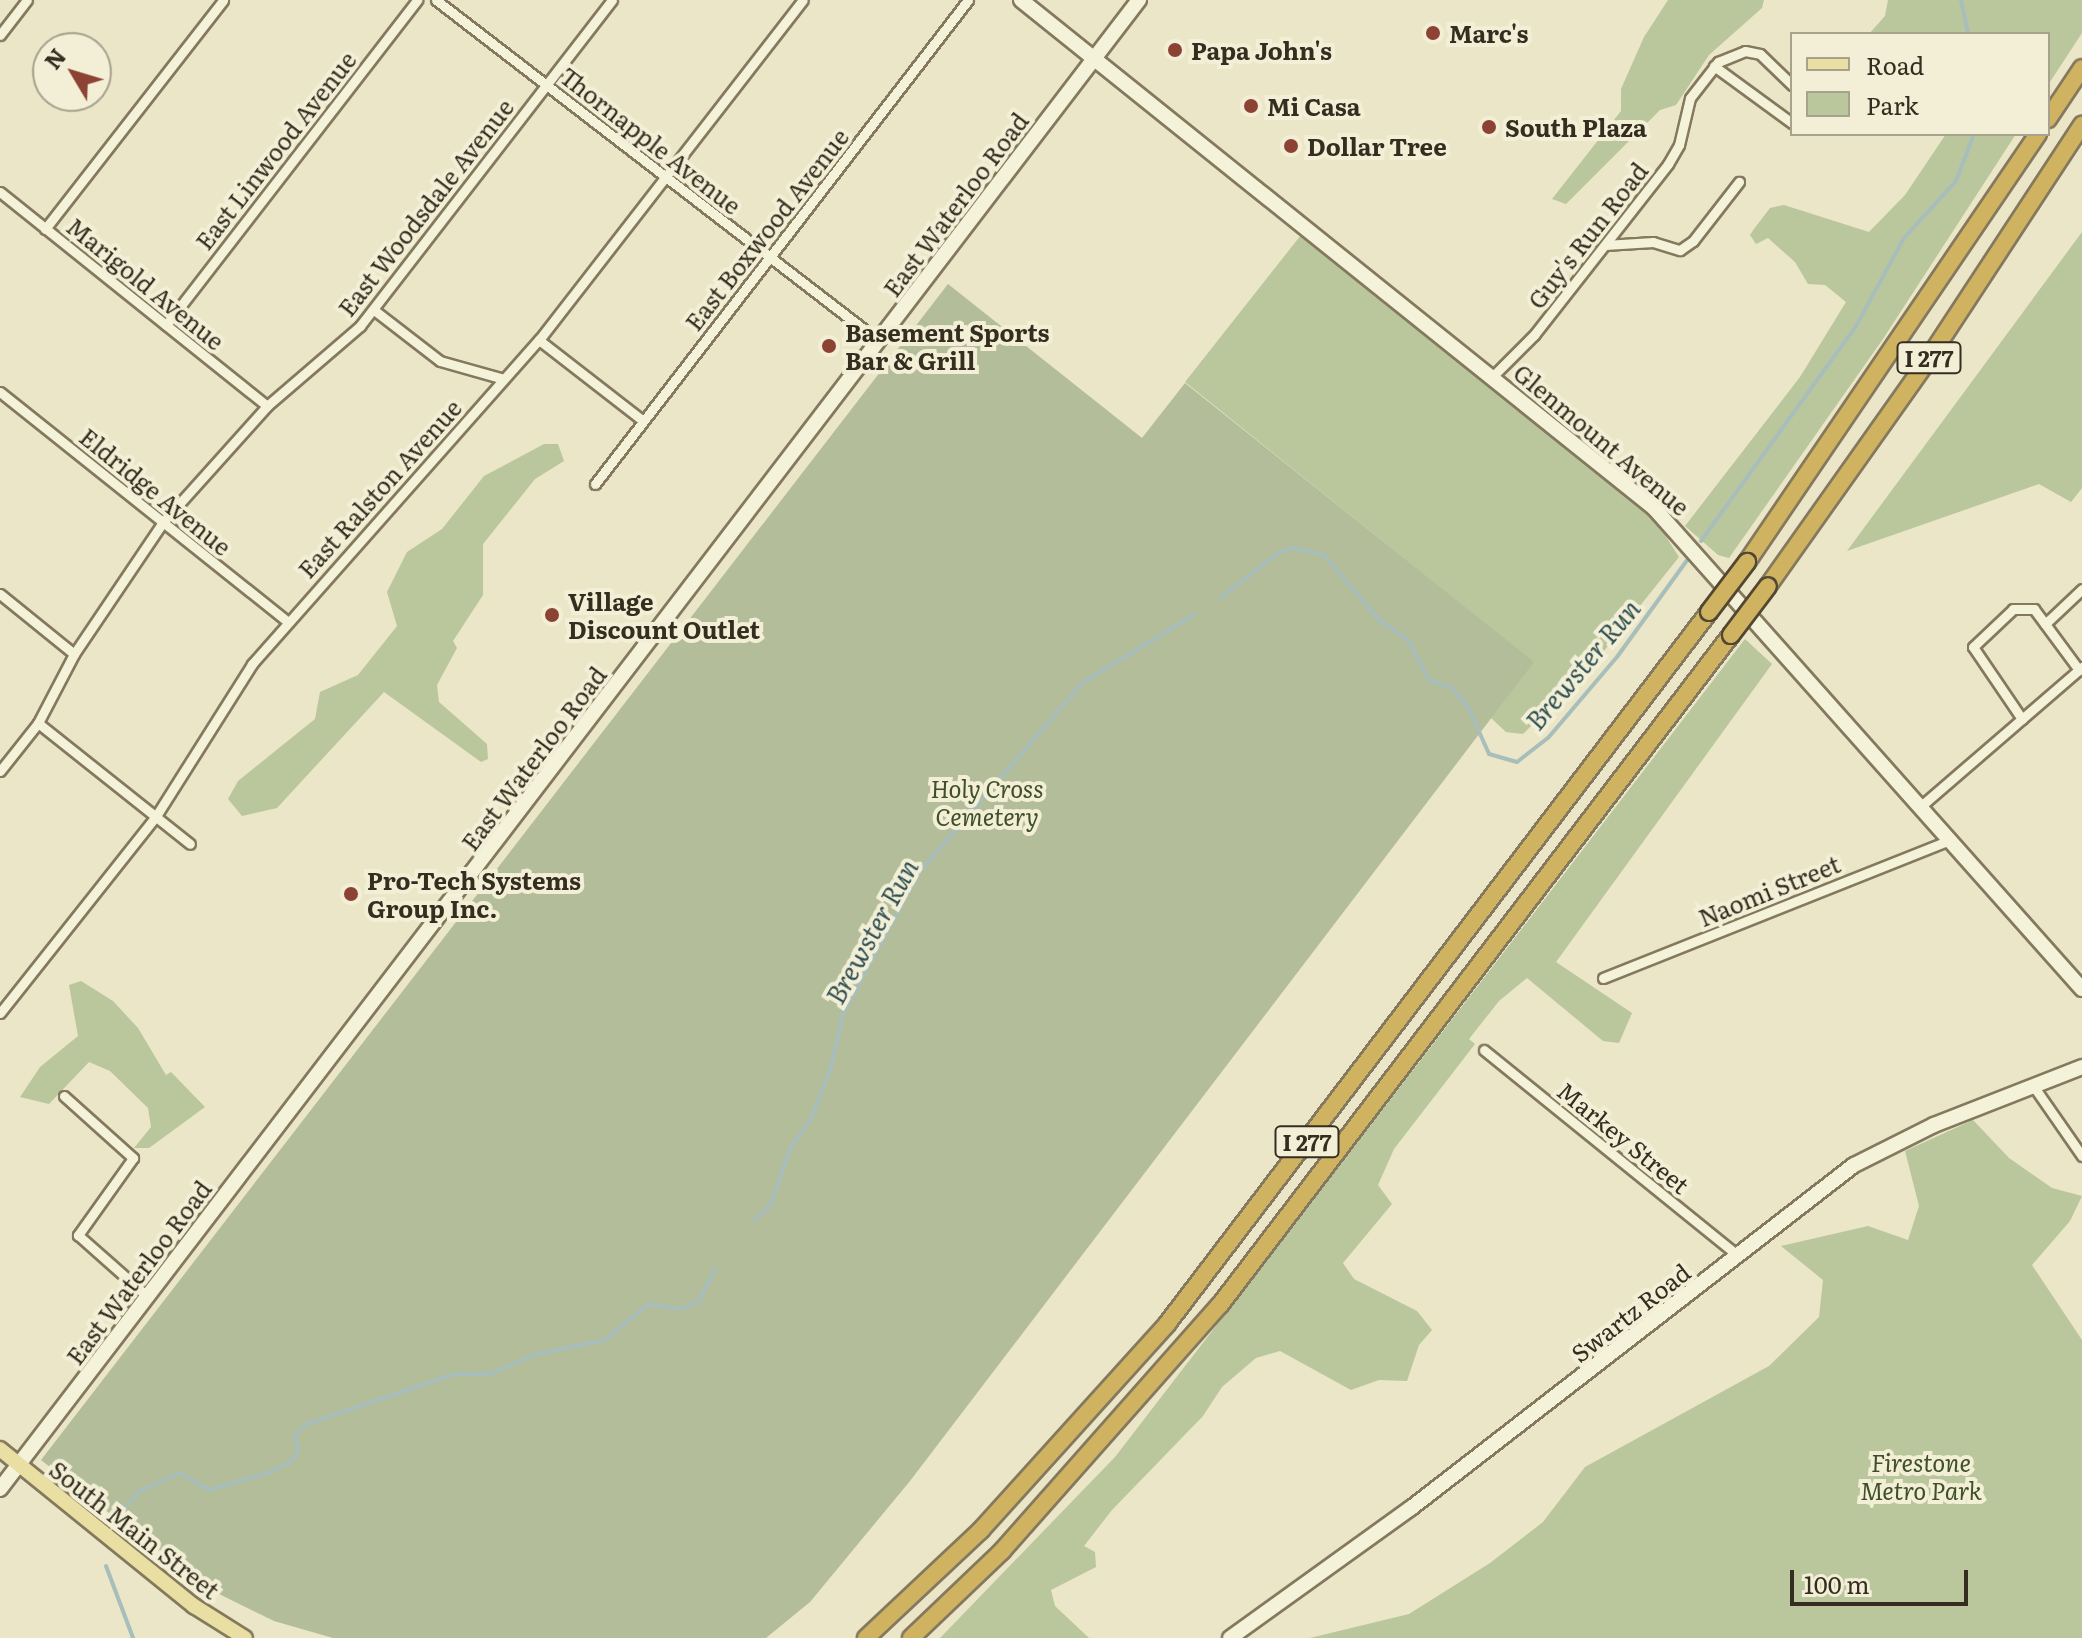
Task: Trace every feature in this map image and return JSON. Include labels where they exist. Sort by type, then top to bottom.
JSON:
[{"type":"highway","points":[[2050,116],[2082,68]]},
{"type":"highway","name":"I 277","points":[[911,1638],[1002,1551],[1211,1316],[1768,586],[1923,367],[2082,125]]},
{"type":"highway","name":"I 277","points":[[866,1638],[981,1530],[1167,1324],[1747,562],[2037,136]]},
{"type":"main road","name":"South Main Street","points":[[0,1449],[194,1606],[245,1638]]},
{"type":"street","points":[[0,35],[27,0]]},
{"type":"street","points":[[45,229],[223,0]]},
{"type":"street","name":"East Linwood Avenue","points":[[166,325],[417,0]]},
{"type":"street","name":"Thornapple Avenue","points":[[436,0],[879,341]]},
{"type":"street","name":"East Woodsdale Avenue","points":[[0,771],[38,723],[74,654],[163,522],[267,406],[374,310],[612,0]]},
{"type":"street","name":"East Ralston Avenue","points":[[0,1013],[156,816],[214,717],[287,621],[539,340],[803,0]]},
{"type":"street","name":"East Boxwood Avenue","points":[[595,484],[968,0]]},
{"type":"street","name":"Glenmount Avenue","points":[[1021,0],[1611,471],[1683,537],[2082,989]]},
{"type":"street","name":"East Waterloo Road","points":[[0,1489],[1139,0]]},
{"type":"street","points":[[1790,83],[1760,54],[1746,51],[1714,66],[1790,122]]},
{"type":"street","name":"Guy's Run Road","points":[[1493,376],[1534,335],[1668,164],[1679,145],[1690,98],[1714,66]]},
{"type":"street","points":[[1605,245],[1653,242],[1680,250],[1693,241],[1739,182]]},
{"type":"street","name":"Marigold Avenue","points":[[0,192],[267,406]]},
{"type":"street","points":[[374,310],[440,361],[504,379]]},
{"type":"street","points":[[539,340],[642,420]]},
{"type":"street","name":"Eldridge Avenue","points":[[0,392],[287,621]]},
{"type":"street","points":[[2045,624],[2082,589]]},
{"type":"street","points":[[0,594],[74,654]]},
{"type":"street","points":[[1921,806],[2022,719],[2080,668],[2034,609],[2013,609],[1973,647],[2022,719]]},
{"type":"street","points":[[38,723],[190,844]]},
{"type":"street","name":"Naomi Street","points":[[1603,978],[1950,840]]},
{"type":"street","name":"Markey Street","points":[[1484,1050],[1738,1256]]},
{"type":"street","name":"Swartz Road","points":[[1230,1638],[1413,1506],[1854,1165],[1922,1130],[2082,1067]]},
{"type":"street","points":[[2034,1087],[2082,1156]]},
{"type":"street","points":[[64,1096],[133,1158],[80,1227],[80,1239],[148,1297]]},
{"type":"green space","points":[[1668,0],[1764,0],[1762,8],[1709,55],[1676,105],[1660,110],[1566,204],[1552,199],[1621,111],[1621,89],[1644,37]]},
{"type":"green space","points":[[1888,0],[2082,0],[2082,33],[2050,82],[2050,32],[1871,32],[1885,16]]},
{"type":"green space","points":[[1945,136],[2015,136],[1883,339],[1729,558],[1718,555],[1685,526],[1800,377],[1846,302],[1825,285],[1808,284],[1795,262],[1768,238],[1756,244],[1750,235],[1770,208],[1784,205],[1869,232],[1905,195]]},
{"type":"green space","points":[[2082,232],[2082,488],[2071,502],[2039,484],[1847,551]]},
{"type":"green space","points":[[1301,235],[1606,476],[1660,527],[1679,557],[1592,666],[1523,734],[1506,732],[1491,718],[1533,662],[1185,382]]},
{"type":"green space","name":"Holy Cross Cemetery","points":[[948,284],[1142,438],[1185,383],[1534,662],[910,1481],[810,1602],[766,1638],[333,1638],[274,1621],[203,1586],[41,1460]]},
{"type":"green space","points":[[544,444],[558,444],[564,461],[535,479],[483,544],[483,595],[453,641],[457,648],[437,685],[439,702],[487,744],[488,759],[481,762],[384,692],[277,808],[242,816],[228,799],[238,781],[315,719],[320,692],[358,675],[397,626],[387,592],[407,552],[442,529],[484,476]]},
{"type":"green space","points":[[1745,639],[1772,664],[1556,962],[1632,1013],[1619,1043],[1603,1041],[1527,978],[1499,1001],[1469,1039],[1475,1044],[1394,1149],[1378,1185],[1392,1204],[1343,1263],[1354,1279],[1417,1311],[1432,1330],[1419,1345],[1407,1381],[1379,1380],[1351,1390],[1280,1351],[1256,1358],[1222,1387],[1203,1416],[1112,1510],[1084,1546],[1095,1552],[1096,1567],[1051,1590],[1055,1606],[1089,1638],[940,1638],[1115,1457]]},
{"type":"green space","points":[[81,981],[113,1001],[138,1028],[166,1075],[171,1072],[205,1107],[149,1148],[134,1148],[151,1127],[148,1108],[110,1071],[89,1062],[49,1104],[20,1097],[40,1067],[78,1036],[69,985]]},
{"type":"green space","name":"Firestone Metro Park","points":[[1973,1120],[2009,1158],[2052,1188],[2082,1196],[2070,1221],[2032,1265],[2082,1340],[2082,1638],[1310,1638],[1409,1614],[1490,1563],[1543,1522],[1585,1467],[1769,1366],[1819,1317],[1823,1280],[1781,1246],[1868,1226],[1908,1240],[1919,1206],[1905,1151]]},
{"type":"waterway","name":"Brewster Run","points":[[1961,0],[1968,32]]},
{"type":"waterway","name":"Brewster Run","points":[[1701,541],[1856,326],[1904,238],[1956,181],[1973,136]]},
{"type":"waterway","name":"Brewster Run","points":[[1220,598],[1277,554],[1292,548],[1324,555],[1378,619],[1408,640],[1429,680],[1452,688],[1468,707],[1489,754],[1517,762],[1548,738],[1617,657],[1688,559]]},
{"type":"waterway","name":"Brewster Run","points":[[755,1220],[771,1204],[790,1149],[811,1119],[831,1067],[843,1014],[918,874],[1082,683],[1195,614]]},
{"type":"waterway","name":"Brewster Run","points":[[120,1513],[140,1491],[180,1473],[209,1490],[271,1472],[292,1461],[298,1450],[295,1435],[307,1424],[455,1374],[490,1374],[537,1354],[605,1340],[649,1304],[681,1309],[699,1301],[715,1269]]},
{"type":"waterway","name":"Brewster Run","points":[[106,1566],[133,1638]]},
{"type":"place","name":"Marc's","points":[[1433,33]]},
{"type":"place","name":"Papa John's","points":[[1175,50]]},
{"type":"place","name":"Mi Casa","points":[[1251,106]]},
{"type":"place","name":"South Plaza","points":[[1489,127]]},
{"type":"place","name":"Dollar Tree","points":[[1291,146]]},
{"type":"place","name":"Basement Sports Bar & Grill","points":[[829,346]]},
{"type":"place","name":"Village Discount Outlet","points":[[552,615]]},
{"type":"place","name":"Pro-Tech Systems Group Inc.","points":[[351,894]]}]
